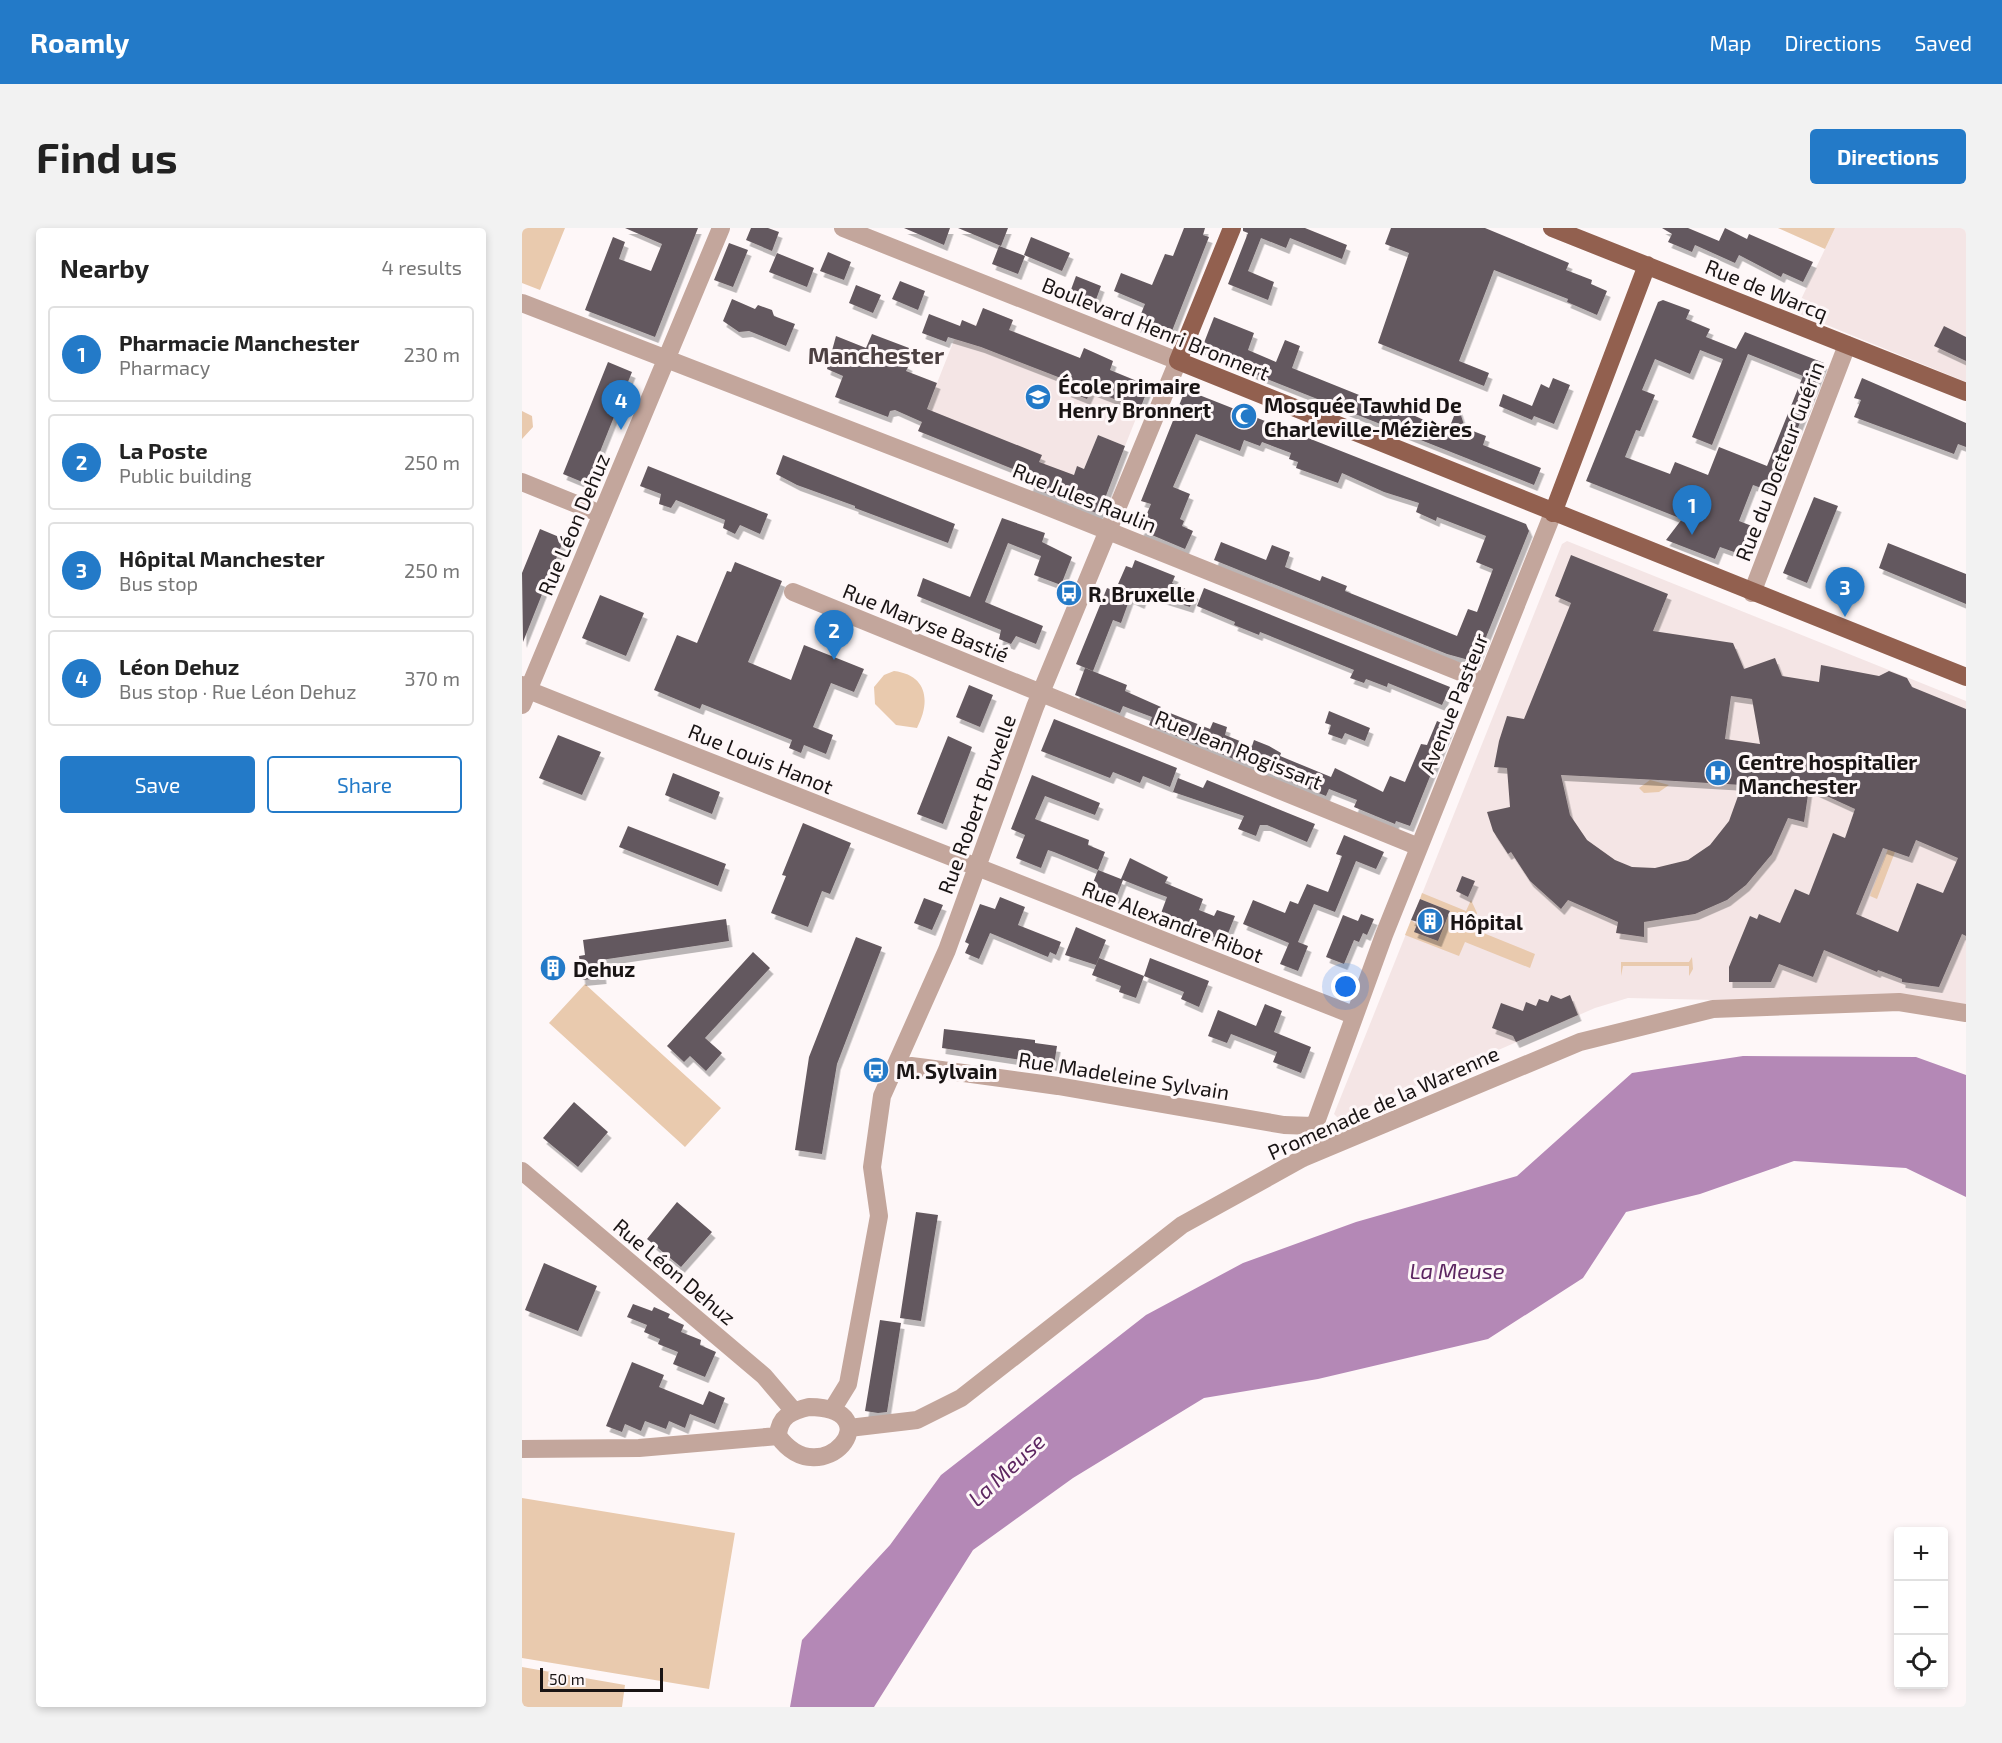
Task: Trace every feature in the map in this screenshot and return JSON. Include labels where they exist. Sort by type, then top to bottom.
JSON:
[{"type":"main road","name":"Rue Robert Bruxelle","points":[[1178,361],[1232,228]]},
{"type":"main road","name":"Rue de Warcq","points":[[1551,228],[1966,392]]},
{"type":"main road","name":"Avenue Pasteur","points":[[1553,513],[1647,265]]},
{"type":"main road","name":"Boulevard Henri Bronnert","points":[[1178,361],[1966,677]]},
{"type":"street","name":"Rue Léon Dehuz","points":[[524,693],[721,228]]},
{"type":"street","name":"Boulevard Henri Bronnert","points":[[843,228],[1178,361]]},
{"type":"street","name":"Rue Jules Raulin","points":[[522,303],[667,357],[1108,530],[1485,682]]},
{"type":"street","name":"Rue du Docteur Guérin","points":[[1752,592],[1847,345]]},
{"type":"street","name":"Rue Robert Bruxelle","points":[[832,1410],[849,1384],[879,1216],[872,1167],[882,1096],[947,950],[1041,693],[1178,361]]},
{"type":"street","points":[[522,482],[601,514]]},
{"type":"street","name":"Avenue Pasteur","points":[[1303,1158],[1353,1015],[1553,513]]},
{"type":"street","name":"Rue Maryse Bastié","points":[[794,592],[1041,693]]},
{"type":"street","name":"Rue Louis Hanot","points":[[524,693],[977,868]]},
{"type":"street","name":"Rue Jean Rogissart","points":[[1041,693],[1419,847]]},
{"type":"street","name":"Rue Alexandre Ribot","points":[[977,868],[1353,1015]]},
{"type":"street","name":"Promenade de la Warenne","points":[[849,1428],[917,1420],[961,1398],[1182,1225],[1303,1158],[1580,1041],[1713,1008],[1899,1002],[1966,1013]]},
{"type":"street","name":"Rue Madeleine Sylvain","points":[[893,1074],[911,1066],[1058,1086],[1284,1125],[1313,1126]]},
{"type":"street","name":"Rue Léon Dehuz","points":[[522,1172],[764,1376],[793,1410]]},
{"type":"street","points":[[809,1407],[832,1410],[842,1415],[849,1428],[847,1441],[838,1451],[823,1456],[807,1457],[788,1450],[778,1436],[784,1418],[793,1410],[809,1407]]},
{"type":"street","points":[[522,1449],[639,1448],[778,1436]]},
{"type":"shaded area","points":[[522,228],[565,228],[540,290],[522,283]]},
{"type":"shaded area","points":[[1778,228],[1835,228],[1825,249]]},
{"type":"shaded area","points":[[1835,228],[1966,228],[1966,382],[1795,312]]},
{"type":"shaded area","name":"École primaire Henry Bronnert","points":[[983,308],[1013,320],[1010,330],[1080,358],[1084,348],[1113,361],[1110,370],[1149,386],[1125,446],[1098,435],[1084,469],[1077,467],[1064,500],[1029,486],[1032,477],[918,431],[962,320],[976,325]]},
{"type":"shaded area","points":[[522,411],[532,416],[533,427],[522,439]]},
{"type":"shaded area","name":"Centre hospitalier Manchester","points":[[1567,541],[1966,701],[1966,1006],[1628,998],[1595,1008],[1339,1119],[1334,1114],[1562,544]]},
{"type":"shaded area","points":[[894,671],[905,673],[913,678],[923,691],[924,708],[917,728],[896,725],[875,704],[874,687],[884,675]]},
{"type":"shaded area","points":[[1650,780],[1669,785],[1659,792],[1644,793],[1639,788]]},
{"type":"shaded area","points":[[1888,849],[1895,852],[1877,899],[1870,896]]},
{"type":"shaded area","points":[[1422,893],[1466,911],[1471,900],[1477,913],[1471,928],[1535,954],[1530,968],[1465,942],[1459,956],[1405,935],[1411,920],[1438,940],[1450,911],[1420,899]]},
{"type":"shaded area","points":[[1692,957],[1693,969],[1689,976],[1689,966],[1623,966],[1621,976],[1621,962],[1689,962]]},
{"type":"shaded area","points":[[585,984],[721,1108],[685,1147],[549,1023]]},
{"type":"shaded area","points":[[522,1498],[735,1533],[709,1689],[522,1658]]},
{"type":"shaded area","points":[[522,1667],[625,1685],[622,1707],[522,1707]]},
{"type":"water","name":"La Meuse","points":[[1743,1056],[1916,1057],[1966,1075],[1966,1197],[1906,1168],[1794,1161],[1700,1194],[1626,1212],[1583,1278],[1488,1339],[1318,1379],[1204,1398],[1073,1478],[973,1550],[874,1707],[790,1707],[802,1640],[890,1545],[941,1475],[1146,1315],[1243,1263],[1356,1222],[1517,1176],[1632,1073]]},
{"type":"building","points":[[625,228],[698,228],[655,337],[585,310],[613,237],[625,242],[619,259],[651,271],[662,244]]},
{"type":"building","points":[[751,228],[768,228],[779,232],[772,251],[746,240]]},
{"type":"building","points":[[904,228],[950,228],[944,245]]},
{"type":"building","points":[[958,228],[1008,228],[1001,246]]},
{"type":"building","points":[[1184,228],[1205,228],[1203,235],[1209,237],[1170,336],[1165,338],[1136,326],[1145,304],[1114,291],[1121,273],[1152,285],[1165,254],[1173,256]]},
{"type":"building","points":[[1243,228],[1305,228],[1347,245],[1342,259],[1290,238],[1286,248],[1261,238],[1248,271],[1274,282],[1268,300],[1228,284],[1248,233],[1243,231]]},
{"type":"building","points":[[1391,228],[1485,228],[1569,263],[1566,270],[1592,280],[1591,284],[1607,291],[1597,315],[1567,302],[1568,299],[1494,270],[1459,361],[1489,373],[1484,386],[1378,343],[1409,253],[1385,244]]},
{"type":"building","points":[[1662,228],[1688,228],[1719,241],[1725,228],[1747,239],[1749,234],[1813,262],[1803,282],[1783,273],[1781,277],[1739,255],[1735,263],[1695,245],[1692,252],[1668,242],[1672,234]]},
{"type":"building","points":[[1031,237],[1070,253],[1062,271],[1024,255]]},
{"type":"building","points":[[729,243],[748,250],[733,287],[714,280]]},
{"type":"building","points":[[999,246],[1025,256],[1018,274],[992,264]]},
{"type":"building","points":[[828,252],[851,262],[844,280],[820,271]]},
{"type":"building","points":[[777,253],[814,268],[807,287],[769,272]]},
{"type":"building","points":[[1076,276],[1101,286],[1094,305],[1069,295]]},
{"type":"building","points":[[900,281],[925,291],[918,310],[892,299]]},
{"type":"building","points":[[856,285],[881,295],[873,313],[849,303]]},
{"type":"building","points":[[732,299],[755,309],[758,305],[772,310],[774,316],[795,324],[786,346],[749,331],[739,332],[723,321]]},
{"type":"building","points":[[1663,300],[1690,310],[1686,319],[1710,329],[1706,337],[1736,349],[1745,332],[1824,363],[1772,492],[1753,485],[1739,521],[1757,528],[1750,547],[1746,545],[1734,552],[1720,547],[1715,559],[1666,540],[1682,519],[1586,481],[1658,302]],"holes":[[[1700,350],[1723,359],[1692,437],[1712,445],[1748,354],[1803,376],[1767,466],[1719,447],[1708,475],[1675,462],[1670,474],[1625,457],[1636,430],[1640,431],[1655,395],[1642,390],[1655,359],[1690,374]]]},
{"type":"building","points":[[983,308],[1013,320],[1009,330],[1080,358],[1084,348],[1113,361],[1110,370],[1149,386],[1140,409],[1091,390],[1087,399],[1067,391],[1071,382],[981,347],[948,337],[946,342],[922,333],[929,314],[960,326],[962,320],[976,326]]},
{"type":"building","points":[[1214,317],[1254,333],[1248,350],[1276,362],[1285,340],[1300,346],[1292,368],[1379,403],[1380,400],[1448,431],[1458,406],[1465,428],[1486,436],[1483,445],[1541,468],[1534,485],[1204,354],[1202,348]]},
{"type":"building","points":[[1944,326],[1966,337],[1966,361],[1934,346]]},
{"type":"building","points":[[872,334],[909,348],[903,362],[909,365],[906,371],[937,383],[927,409],[1042,455],[1039,462],[1074,475],[1077,466],[1084,469],[1098,435],[1125,446],[1099,514],[1029,486],[1033,477],[918,431],[922,422],[895,410],[890,411],[888,417],[835,397],[843,376],[827,369],[836,336],[866,348]]},
{"type":"building","points":[[608,362],[632,372],[587,484],[563,474]]},
{"type":"building","points":[[1553,378],[1570,385],[1554,424],[1534,416],[1532,420],[1499,406],[1503,394],[1532,406],[1541,384],[1549,388]]},
{"type":"building","points":[[1862,378],[1966,423],[1966,447],[1958,444],[1954,454],[1854,417],[1861,400],[1854,398]]},
{"type":"building","points":[[1189,391],[1526,524],[1529,531],[1476,662],[1447,654],[1214,560],[1221,542],[1266,560],[1272,545],[1290,552],[1285,567],[1320,581],[1322,576],[1347,586],[1345,591],[1457,636],[1468,609],[1477,612],[1493,569],[1476,562],[1486,536],[1437,517],[1436,521],[1416,512],[1419,503],[1384,492],[1342,473],[1338,483],[1296,468],[1298,462],[1289,459],[1291,453],[1262,442],[1260,446],[1244,440],[1240,451],[1196,434],[1173,487],[1190,494],[1180,519],[1184,521],[1182,526],[1193,531],[1185,549],[1140,530],[1151,504],[1141,501],[1184,393]]},
{"type":"building","points":[[783,455],[955,524],[948,543],[797,485],[776,474]]},
{"type":"building","points":[[648,466],[768,514],[760,534],[740,525],[735,534],[723,528],[725,520],[676,500],[671,508],[659,504],[661,494],[640,486]]},
{"type":"building","points":[[1814,497],[1838,506],[1807,583],[1783,573]]},
{"type":"building","points":[[1002,518],[1045,533],[1042,542],[1072,557],[1061,585],[1034,575],[1041,556],[1008,543],[985,602],[1043,626],[1036,644],[1016,636],[1011,644],[999,639],[1001,630],[917,596],[923,578],[970,597]]},
{"type":"building","points":[[540,529],[564,539],[523,642],[522,573]]},
{"type":"building","points":[[1888,543],[1966,574],[1966,604],[1879,568]]},
{"type":"building","points":[[1571,555],[1668,594],[1653,631],[1733,643],[1744,669],[1775,658],[1782,676],[1819,682],[1821,665],[1879,676],[1889,671],[1907,678],[1912,687],[1966,709],[1966,936],[1962,934],[1939,987],[1902,982],[1902,979],[1878,970],[1877,972],[1824,950],[1813,977],[1779,964],[1771,982],[1729,982],[1729,967],[1750,916],[1757,919],[1759,914],[1780,923],[1795,889],[1809,895],[1833,833],[1845,838],[1855,809],[1809,788],[1804,822],[1788,818],[1772,854],[1746,885],[1727,900],[1695,914],[1644,922],[1644,937],[1616,933],[1618,922],[1568,900],[1561,909],[1530,881],[1511,852],[1508,854],[1493,831],[1487,812],[1510,807],[1507,768],[1494,767],[1499,741],[1507,716],[1524,719],[1571,603],[1555,596]],"holes":[[[1731,696],[1752,699],[1760,744],[1725,739]],[[1561,775],[1742,785],[1729,821],[1710,845],[1688,860],[1655,868],[1632,867],[1615,860],[1587,840],[1570,815]],[[1916,840],[1958,858],[1943,893],[1917,883],[1898,932],[1856,914],[1883,848],[1909,857]]]},
{"type":"building","points":[[1135,560],[1175,576],[1172,583],[1195,593],[1190,607],[1145,593],[1141,603],[1130,598],[1121,623],[1113,620],[1093,671],[1076,664],[1107,588],[1115,591],[1126,566],[1132,568]]},
{"type":"building","points":[[735,562],[782,581],[748,662],[791,680],[804,645],[864,669],[854,692],[831,683],[813,727],[833,735],[826,754],[804,745],[801,753],[789,748],[792,740],[702,704],[700,709],[654,690],[677,635],[697,643],[727,571],[731,572]]},
{"type":"building","points":[[1204,588],[1450,687],[1442,705],[1388,683],[1387,687],[1366,679],[1364,683],[1350,678],[1354,670],[1260,632],[1259,635],[1234,625],[1235,622],[1197,606]]},
{"type":"building","points":[[600,595],[644,613],[626,656],[582,638]]},
{"type":"building","points":[[1085,668],[1127,685],[1125,691],[1161,707],[1160,709],[1210,729],[1213,722],[1227,727],[1225,735],[1252,746],[1254,740],[1281,753],[1280,756],[1331,777],[1335,768],[1383,792],[1390,776],[1405,782],[1421,744],[1427,745],[1437,721],[1450,727],[1410,826],[1396,821],[1395,824],[1354,807],[1357,800],[1329,789],[1326,796],[1149,725],[1152,717],[1123,706],[1120,713],[1075,695]]},
{"type":"building","points":[[969,685],[993,695],[980,727],[956,717]]},
{"type":"building","points":[[1329,711],[1370,728],[1365,741],[1345,733],[1342,739],[1328,734],[1331,725],[1325,723]]},
{"type":"building","points":[[1054,719],[1177,768],[1170,787],[1143,776],[1140,783],[1113,772],[1110,778],[1041,751]]},
{"type":"building","points":[[558,735],[601,752],[582,795],[539,778]]},
{"type":"building","points":[[948,736],[972,747],[943,824],[917,814]]},
{"type":"building","points":[[673,773],[720,792],[712,814],[665,795]]},
{"type":"building","points":[[1032,775],[1100,803],[1095,815],[1045,796],[1035,819],[1089,840],[1088,845],[1105,852],[1098,870],[1048,850],[1041,868],[1016,858],[1025,835],[1011,829]]},
{"type":"building","points":[[1178,778],[1203,788],[1207,780],[1315,824],[1307,842],[1267,825],[1260,825],[1256,836],[1238,829],[1244,816],[1173,792]]},
{"type":"building","points":[[803,823],[851,843],[830,894],[822,891],[808,927],[771,913],[786,876],[782,875]]},
{"type":"building","points":[[628,826],[726,864],[718,886],[619,847]]},
{"type":"building","points":[[1344,835],[1384,852],[1376,869],[1356,861],[1335,912],[1314,904],[1298,942],[1308,946],[1298,971],[1280,964],[1289,943],[1243,924],[1253,900],[1285,913],[1290,901],[1298,904],[1307,884],[1328,892],[1342,856],[1336,854]]},
{"type":"building","points":[[1130,858],[1168,877],[1165,883],[1203,899],[1199,910],[1214,916],[1217,910],[1235,916],[1225,941],[1160,916],[1167,897],[1123,880],[1116,898],[1091,888],[1098,870],[1121,879]]},
{"type":"building","points":[[1462,876],[1475,881],[1468,897],[1456,891]]},
{"type":"building","points":[[1000,897],[1025,907],[1018,925],[1061,942],[1056,955],[1050,952],[1048,957],[990,933],[979,959],[965,953],[969,944],[965,942],[980,904],[995,909]]},
{"type":"building","points":[[924,898],[943,905],[932,930],[914,923]]},
{"type":"building","name":"Hôpital","points":[[1420,899],[1450,911],[1438,941],[1414,932],[1418,922],[1411,920]]},
{"type":"building","points":[[1361,914],[1374,919],[1367,935],[1363,933],[1359,942],[1354,940],[1344,964],[1326,957],[1343,915],[1358,921]]},
{"type":"building","points":[[726,919],[729,941],[601,960],[603,978],[582,980],[579,956],[585,955],[583,940]]},
{"type":"building","points":[[1076,927],[1106,940],[1096,965],[1065,955]]},
{"type":"building","points":[[856,937],[882,947],[837,1064],[822,1154],[795,1150],[809,1057]]},
{"type":"building","points":[[753,952],[770,968],[705,1038],[722,1053],[706,1071],[690,1056],[684,1062],[667,1046]]},
{"type":"building","points":[[1099,958],[1144,976],[1136,998],[1119,992],[1121,986],[1092,975]]},
{"type":"building","points":[[1150,958],[1209,981],[1199,1007],[1181,999],[1184,992],[1144,976]]},
{"type":"building","points":[[1551,995],[1561,999],[1570,995],[1578,1015],[1516,1042],[1513,1036],[1492,1028],[1501,1003],[1523,1011],[1526,1002],[1536,1006],[1539,999],[1548,1002]]},
{"type":"building","points":[[1265,1004],[1282,1011],[1274,1032],[1311,1047],[1301,1073],[1273,1062],[1277,1052],[1231,1034],[1227,1043],[1208,1036],[1218,1010],[1256,1026]]},
{"type":"building","points":[[944,1029],[1035,1040],[1035,1043],[1057,1046],[1054,1065],[942,1048]]},
{"type":"building","points":[[574,1102],[608,1132],[578,1167],[543,1138]]},
{"type":"building","points":[[677,1202],[712,1232],[681,1267],[647,1239]]},
{"type":"building","points":[[916,1212],[938,1215],[921,1321],[900,1318]]},
{"type":"building","points":[[544,1263],[597,1286],[578,1331],[525,1310]]},
{"type":"building","points":[[633,1304],[652,1311],[654,1307],[670,1314],[668,1318],[684,1325],[681,1332],[701,1340],[700,1345],[716,1352],[705,1377],[673,1364],[678,1352],[658,1344],[660,1339],[644,1332],[647,1325],[627,1317]]},
{"type":"building","points":[[880,1320],[901,1323],[887,1412],[878,1413],[865,1411]]},
{"type":"building","points":[[632,1362],[664,1375],[659,1387],[703,1405],[709,1391],[725,1398],[715,1424],[690,1414],[685,1428],[669,1421],[666,1429],[645,1421],[641,1431],[625,1424],[622,1432],[606,1426]]},
{"type":"place","name":"École primaire Henry Bronnert","points":[[1038,397]]},
{"type":"place","name":"Mosquée Tawhid De Charleville-Mézières","points":[[1244,416]]},
{"type":"place","name":"Léon Dehuz","points":[[621,430]]},
{"type":"place","name":"Pharmacie Manchester","points":[[1692,535]]},
{"type":"place","name":"R. Bruxelle","points":[[1069,593]]},
{"type":"place","name":"Hôpital Manchester","points":[[1845,617]]},
{"type":"place","name":"La Poste","points":[[834,660]]},
{"type":"place","name":"Centre hospitalier Manchester","points":[[1718,773]]},
{"type":"place","name":"Hôpital","points":[[1430,921]]},
{"type":"place","name":"Dehuz","points":[[553,968]]},
{"type":"place","name":"M. Sylvain","points":[[876,1070]]},
{"type":"district","name":"Manchester","points":[[876,354]]}]
